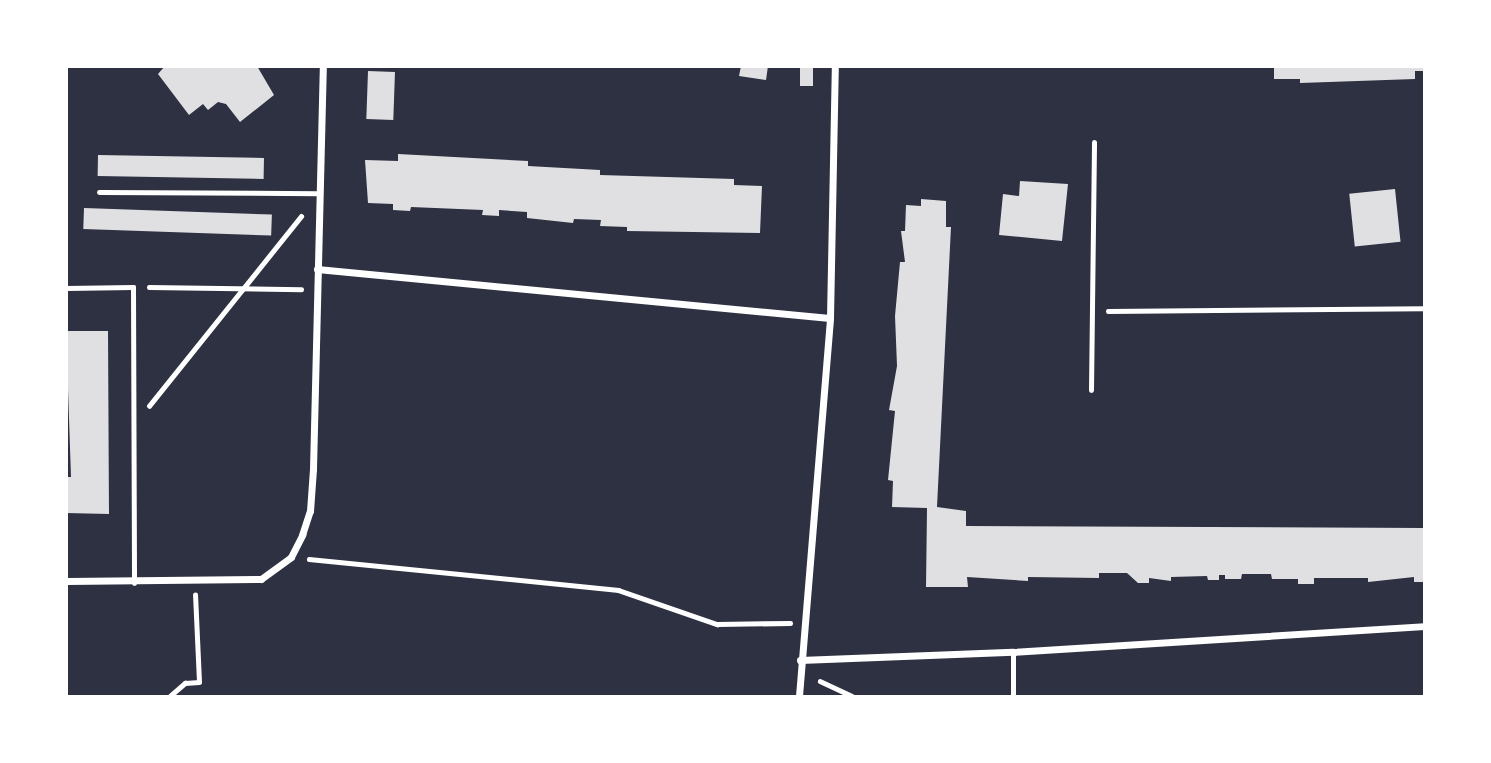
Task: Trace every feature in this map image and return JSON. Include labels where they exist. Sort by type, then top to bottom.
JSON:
[{"type":"street","points":[[66,581],[195,583],[261,579],[291,557],[310,511],[313,469],[323,66]]},
{"type":"street","points":[[799,696],[801,623],[830,318],[835,66]]},
{"type":"street","points":[[317,269],[830,318]]},
{"type":"street","points":[[800,660],[1013,652],[1424,626]]},
{"type":"lane","points":[[1091,390],[1094,142]]},
{"type":"lane","points":[[99,192],[319,193]]},
{"type":"lane","points":[[66,288],[133,288],[134,583]]},
{"type":"lane","points":[[1013,652],[1013,696]]},
{"type":"path","points":[[133,426],[319,193]]},
{"type":"path","points":[[133,288],[244,286],[316,290]]},
{"type":"path","points":[[1093,312],[1424,308]]},
{"type":"path","points":[[291,557],[618,590],[718,624],[801,623]]},
{"type":"path","points":[[170,696],[185,683],[199,682],[195,583]]},
{"type":"path","points":[[820,681],[852,696]]},
{"type":"building","points":[[165,66],[257,66],[274,95],[240,122],[226,104],[218,102],[208,110],[203,104],[189,115],[158,74]]},
{"type":"building","points":[[741,66],[768,66],[766,80],[739,76]]},
{"type":"building","points":[[800,66],[813,66],[813,86],[800,86]]},
{"type":"building","points":[[1274,66],[1424,66],[1424,71],[1415,71],[1415,79],[1300,83],[1300,79],[1274,79]]},
{"type":"building","points":[[368,71],[395,72],[393,120],[366,119]]},
{"type":"building","points":[[398,154],[528,161],[528,166],[600,170],[600,175],[734,179],[734,185],[762,186],[760,233],[627,231],[627,227],[600,226],[601,220],[574,219],[573,223],[527,218],[527,212],[499,210],[499,216],[482,215],[483,210],[411,207],[410,211],[393,210],[393,204],[368,203],[365,160],[398,161]]},
{"type":"building","points":[[98,155],[264,158],[264,179],[98,176]]},
{"type":"building","points":[[1020,181],[1068,184],[1062,241],[999,235],[1003,194],[1019,196]]},
{"type":"building","points":[[1395,189],[1401,242],[1355,247],[1349,194]]},
{"type":"building","points":[[921,199],[946,201],[946,227],[951,227],[937,507],[966,511],[966,526],[1424,528],[1424,582],[1414,582],[1414,577],[1368,582],[1368,578],[1314,578],[1314,584],[1298,584],[1298,579],[1272,579],[1271,574],[1242,574],[1241,579],[1225,579],[1225,575],[1219,575],[1219,580],[1208,580],[1207,576],[1171,577],[1171,581],[1149,578],[1149,583],[1138,583],[1127,573],[1099,573],[1099,578],[1028,577],[1028,581],[967,577],[968,587],[926,587],[927,508],[892,507],[893,481],[888,480],[895,411],[889,410],[897,366],[895,316],[900,262],[905,262],[901,231],[905,231],[906,205],[921,206]]},
{"type":"building","points":[[84,208],[272,215],[271,236],[83,229]]},
{"type":"building","points":[[66,331],[108,331],[109,514],[66,513],[66,477],[71,477]]}]
